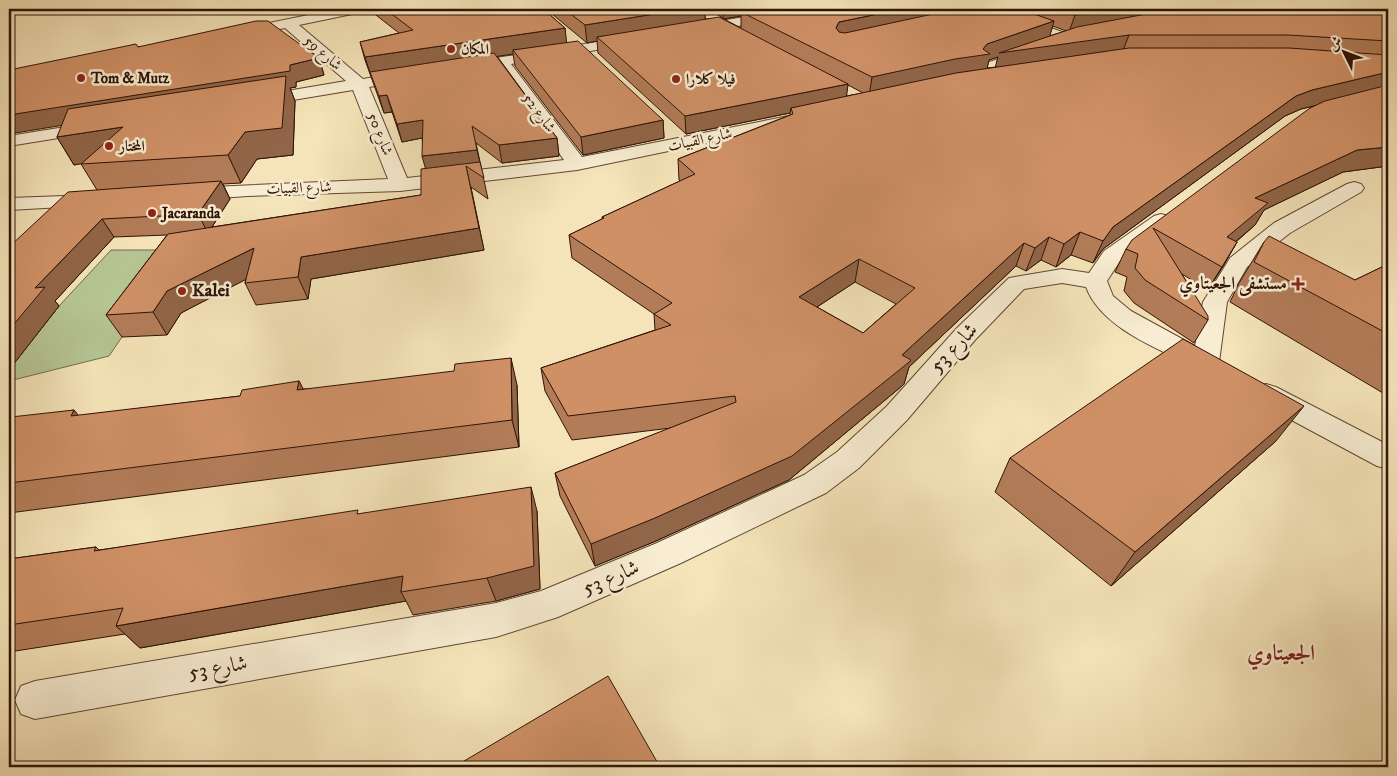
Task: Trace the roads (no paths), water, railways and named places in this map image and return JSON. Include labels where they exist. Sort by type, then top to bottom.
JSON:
[{"type":"street","points":[[220,37],[357,9]]},
{"type":"street","points":[[680,32],[818,9]]},
{"type":"street","points":[[974,15],[990,10],[1072,38],[986,68],[946,86],[1011,76]]},
{"type":"street","points":[[705,14],[719,25],[737,34]]},
{"type":"street","name":"شارع 59","points":[[288,23],[359,84]]},
{"type":"street","points":[[444,70],[583,50],[651,37]]},
{"type":"street","points":[[570,38],[598,63]]},
{"type":"street","name":"شارع 52","points":[[501,61],[577,164]]},
{"type":"street","points":[[242,103],[425,73]]},
{"type":"street","name":"شارع 50","points":[[359,84],[400,185]]},
{"type":"street","name":"شارع القبيات","points":[[170,196],[248,190],[400,185],[577,164],[810,117]]},
{"type":"street","points":[[9,141],[116,124]]},
{"type":"street","points":[[669,131],[683,144]]},
{"type":"street","points":[[1204,362],[1215,302],[1238,263],[1282,228],[1354,188]]},
{"type":"street","points":[[9,204],[112,200]]},
{"type":"street","points":[[43,223],[64,203]]},
{"type":"street","points":[[1174,209],[1112,256],[1095,281],[1104,300],[1138,327],[1388,458]]},
{"type":"street","name":"شارع 53","points":[[35,700],[496,620],[545,606],[670,553],[815,484],[848,460],[897,413],[966,334],[1017,283],[1062,276],[1095,281]]},
{"type":"place","name":"المكان","points":[[451,49]]},
{"type":"place","name":"Tom & Mutz","points":[[81,78]]},
{"type":"place","name":"فيلا كلارا","points":[[676,79]]},
{"type":"place","name":"المختار","points":[[109,146]]},
{"type":"place","name":"Jacaranda","points":[[152,213]]},
{"type":"place","name":"مستشفى الجعيتاوي","points":[[1298,284]]},
{"type":"place","name":"Kalei","points":[[182,291]]},
{"type":"district","name":"الجعيتاوي","points":[[1281,653]]}]
